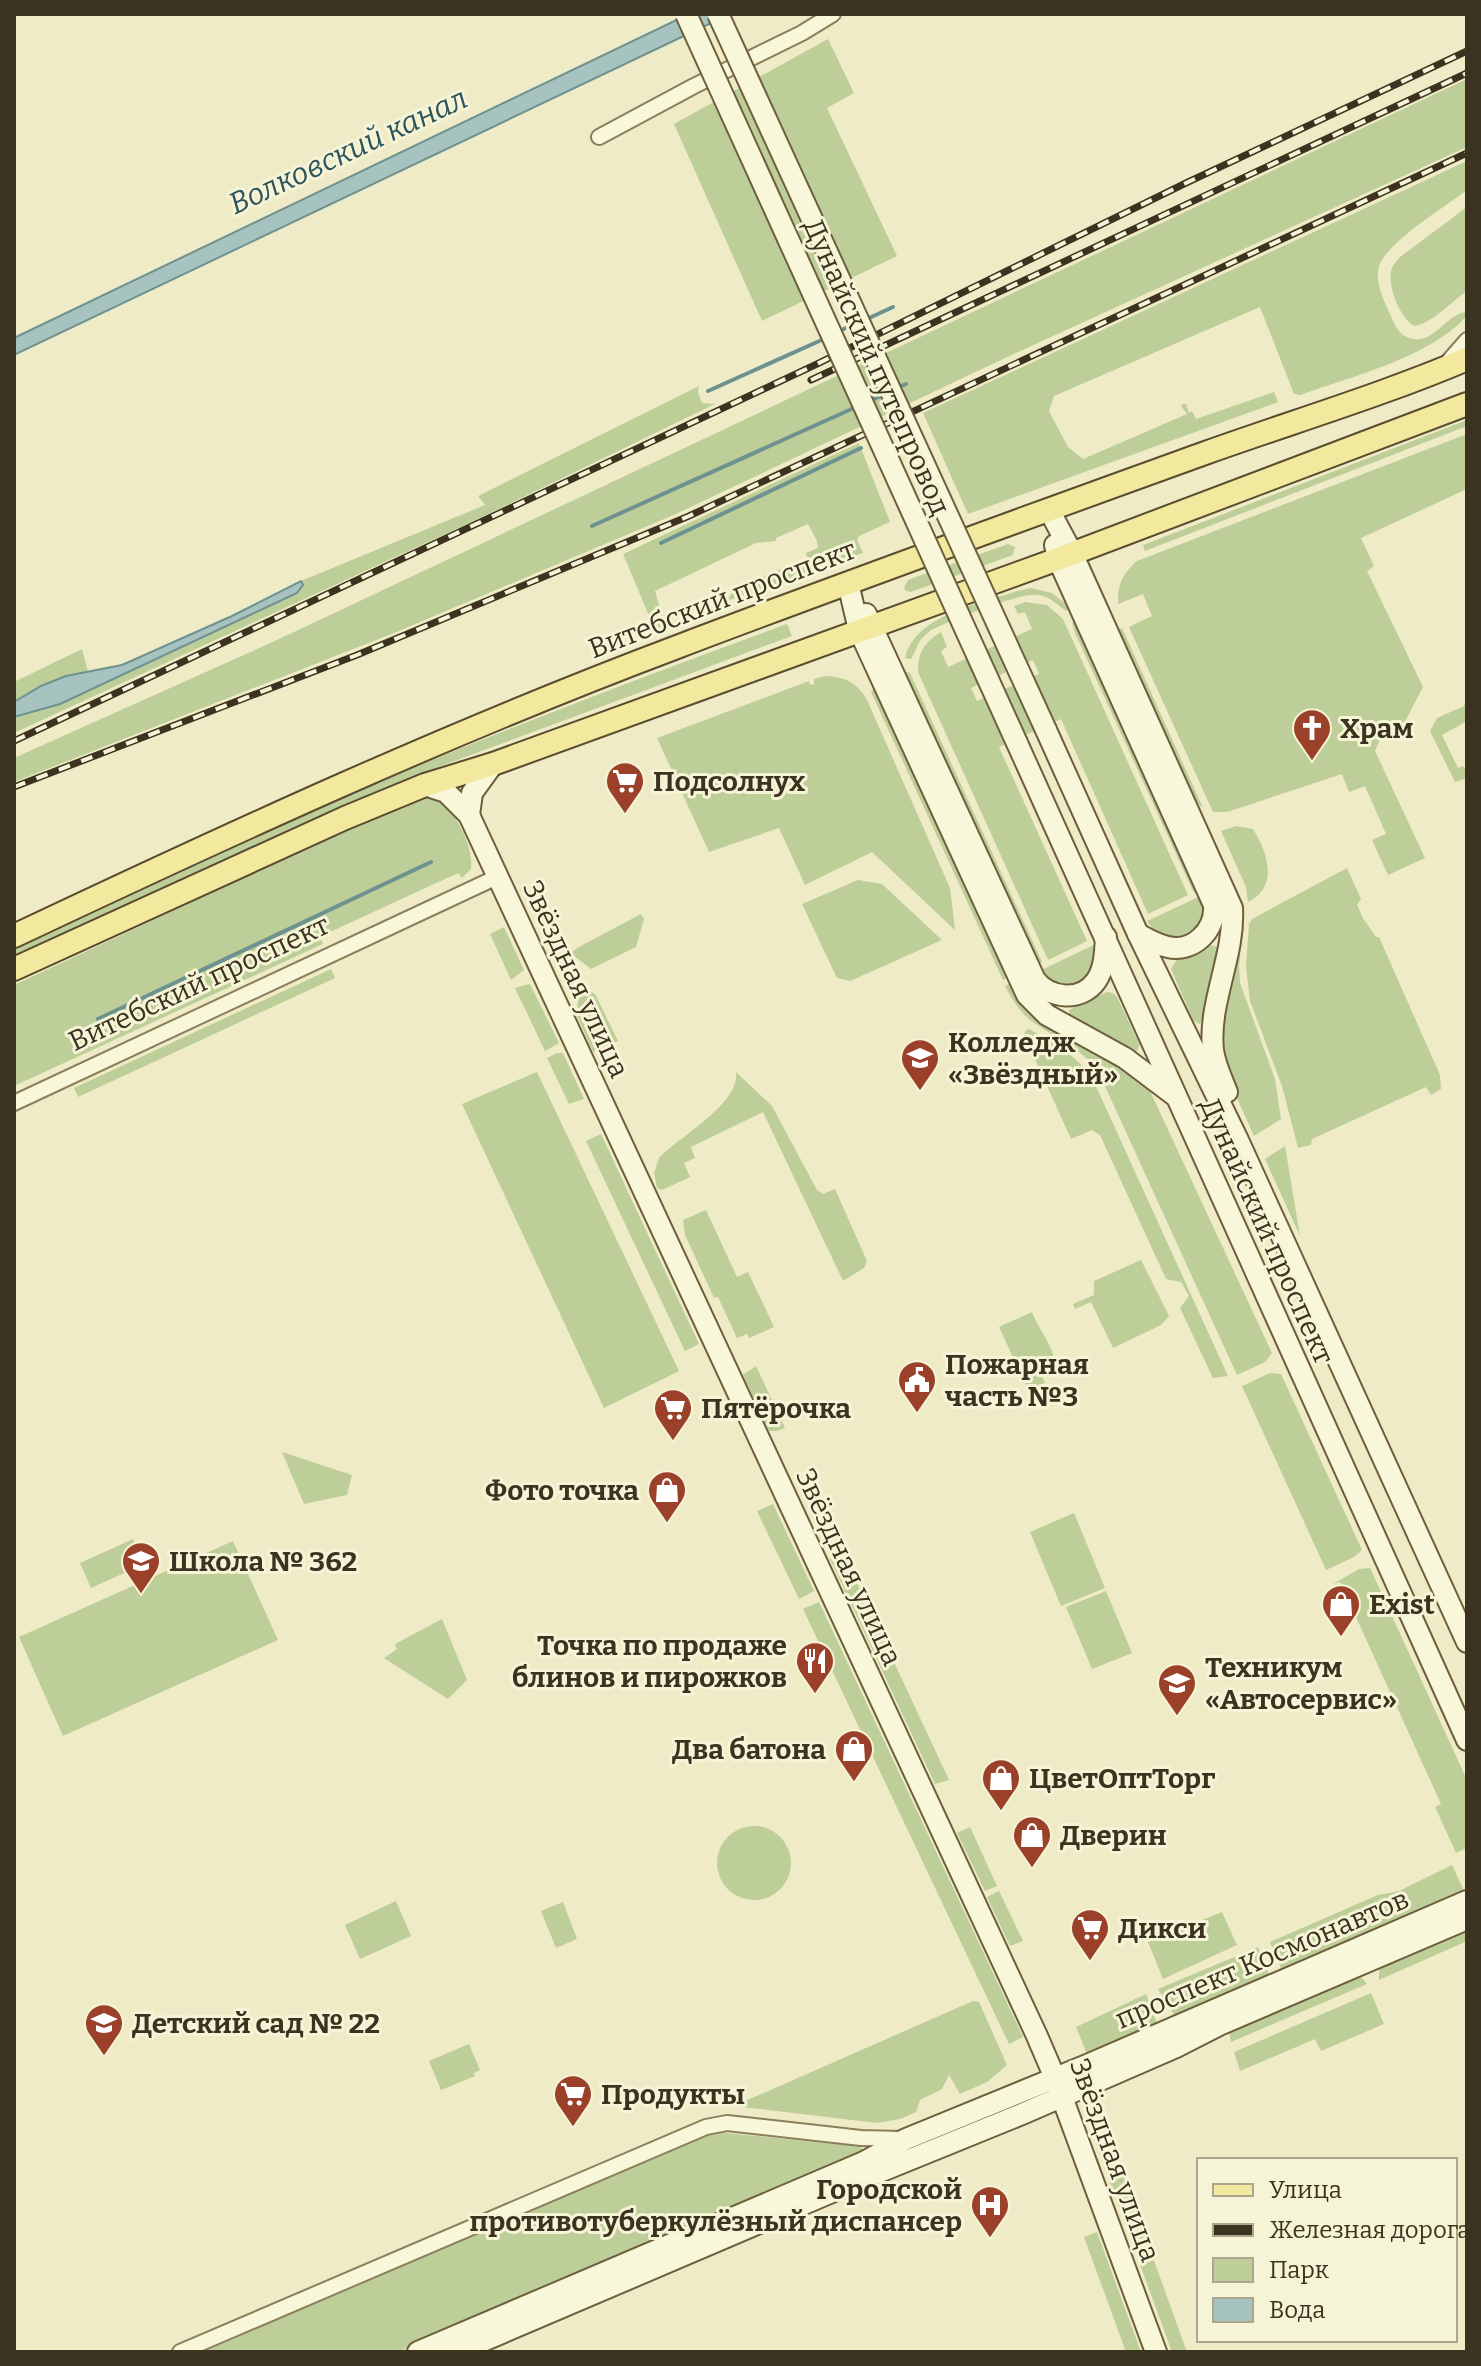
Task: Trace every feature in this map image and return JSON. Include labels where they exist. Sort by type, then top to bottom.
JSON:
[{"type":"main road","name":"Дунайский путепровод","points":[[686,14],[1017,743]]},
{"type":"main road","name":"Дунайский путепровод","points":[[718,14],[1046,730]]},
{"type":"main road","name":"Витебский проспект","points":[[14,936],[180,857],[425,750],[649,658],[1467,359]]},
{"type":"main road","points":[[14,969],[205,880],[425,785],[493,764],[1065,556],[1467,404]]},
{"type":"main road","points":[[1049,510],[1065,556],[1214,905],[1214,916],[1207,931],[1187,946],[1168,947],[1138,934]]},
{"type":"main road","points":[[1065,556],[1232,908],[1231,936],[1213,1040],[1214,1054],[1233,1106],[1237,1138]]},
{"type":"main road","points":[[848,583],[1027,995],[1047,1015],[1125,1058],[1177,1097]]},
{"type":"main road","points":[[866,627],[1035,980],[1043,989],[1057,995],[1085,991],[1100,973],[1106,937]]},
{"type":"main road","name":"Дунайский проспект","points":[[1046,730],[1138,934],[1237,1138],[1467,1642]]},
{"type":"main road","name":"Дунайский проспект","points":[[1017,743],[1467,1740]]},
{"type":"main road","points":[[469,815],[472,793],[493,764]]},
{"type":"main road","points":[[425,785],[446,792],[469,815]]},
{"type":"main road","name":"Звёздная улица","points":[[469,815],[1058,2087],[1156,2352]]},
{"type":"main road","name":"проспект Космонавтов","points":[[457,2352],[1058,2087],[1467,1901]]},
{"type":"main road","name":"проспект Космонавтов","points":[[418,2352],[864,2162],[906,2139],[1176,2047],[1219,2025],[1467,1919]]},
{"type":"street","points":[[599,137],[833,14]]},
{"type":"street","points":[[1441,370],[1467,340]]},
{"type":"street","name":"Витебский проспект","points":[[14,1103],[497,877]]},
{"type":"street","points":[[180,2352],[706,2127],[727,2123],[861,2138],[906,2139]]},
{"type":"green space","points":[[828,39],[854,93],[827,108],[897,256],[762,321],[674,124]]},
{"type":"green space","points":[[1467,79],[1467,147],[1005,358],[676,514],[394,633],[14,782],[14,758],[277,640]]},
{"type":"green space","points":[[1467,161],[1467,190],[1393,247],[1384,257],[1378,272],[1382,297],[1401,333],[1409,338],[1422,339],[1453,317],[1467,312],[1467,316],[1451,331],[1389,364],[1300,395],[1294,394],[1260,307],[1054,396],[1049,411],[1068,447],[1083,459],[1187,414],[1181,406],[1183,404],[1196,419],[1274,392],[1278,402],[968,514],[923,413]]},
{"type":"green space","points":[[1467,207],[1467,291],[1435,317],[1414,326],[1404,316],[1396,300],[1391,283],[1393,267],[1400,257]]},
{"type":"green space","points":[[699,386],[702,403],[715,404],[482,517],[14,733],[14,717],[60,704],[297,593],[303,585],[301,581],[485,505],[478,496]]},
{"type":"green space","points":[[1467,420],[1467,426],[1145,551],[1143,545]]},
{"type":"green space","points":[[1467,434],[1467,489],[1361,538],[1374,566],[1367,571],[1423,687],[1397,737],[1380,739],[1375,751],[1425,858],[1388,875],[1372,840],[1386,834],[1365,786],[1349,792],[1342,774],[1227,812],[1213,812],[1129,627],[1152,616],[1143,594],[1118,604],[1120,585],[1128,570],[1137,561]]},
{"type":"green space","points":[[859,443],[890,522],[859,536],[857,540],[863,553],[727,601],[734,589],[807,558],[806,553],[818,548],[808,524],[776,538],[776,541],[756,543],[655,591],[665,624],[655,630],[623,554]]},
{"type":"green space","points":[[1008,544],[1015,547],[1013,555],[911,592],[904,588],[908,580]]},
{"type":"green space","points":[[1031,588],[1052,593],[1071,608],[1066,611],[1039,595],[1002,602],[931,630],[921,639],[911,659],[905,658],[911,643],[935,621],[968,607]]},
{"type":"green space","points":[[1025,602],[1047,605],[1063,619],[1188,895],[1148,914],[1061,719],[999,747],[1087,941],[1048,960],[918,672],[923,649],[941,632],[947,647],[941,651],[948,667],[1032,629],[1025,612],[1018,614],[1014,606]],"holes":[[[1033,660],[1039,674],[977,701],[971,688]]]},
{"type":"green space","points":[[1077,620],[1200,890],[1194,893],[1075,633],[1072,623]]},
{"type":"green space","points":[[787,624],[792,636],[422,773],[224,859],[14,957],[14,948],[335,800],[527,722]]},
{"type":"green space","points":[[1122,628],[1203,808],[1192,798],[1116,631]]},
{"type":"green space","points":[[82,649],[88,672],[50,684],[14,702],[14,682]]},
{"type":"green space","points":[[904,671],[910,673],[1042,962],[1036,965]]},
{"type":"green space","points":[[825,676],[850,682],[867,700],[950,888],[955,930],[872,852],[805,885],[779,828],[709,852],[657,738],[809,681],[810,685],[814,684],[814,679]]},
{"type":"green space","points":[[875,687],[1008,977],[1003,980],[871,692]]},
{"type":"green space","points":[[1467,699],[1467,721],[1442,735],[1458,768],[1463,766],[1467,771],[1467,778],[1455,782],[1430,731],[1437,718],[1464,706]]},
{"type":"green space","points":[[425,797],[438,797],[462,830],[470,850],[471,869],[462,878],[458,873],[330,932],[319,934],[323,944],[14,1086],[14,985],[336,835]]},
{"type":"green space","points":[[1236,826],[1253,829],[1263,848],[1268,869],[1264,888],[1248,902],[1246,887],[1221,831]]},
{"type":"green space","points":[[1347,868],[1361,899],[1357,905],[1376,937],[1379,937],[1440,1075],[1441,1089],[1431,1095],[1426,1087],[1312,1139],[1311,1145],[1298,1148],[1282,1086],[1250,1001],[1246,966],[1249,924],[1252,919]]},
{"type":"green space","points":[[858,880],[882,884],[942,940],[850,981],[837,978],[802,904]]},
{"type":"green space","points":[[1203,895],[1204,916],[1200,925],[1187,936],[1178,938],[1161,934],[1147,921]]},
{"type":"green space","points":[[641,914],[644,919],[636,947],[591,969],[573,955],[579,947]]},
{"type":"green space","points":[[1244,924],[1240,983],[1275,1079],[1281,1119],[1254,1136],[1223,1067],[1218,1042],[1240,930]]},
{"type":"green space","points":[[504,927],[524,970],[511,980],[490,934]]},
{"type":"green space","points":[[1094,945],[1095,968],[1078,986],[1055,986],[1039,971]]},
{"type":"green space","points":[[1210,945],[1217,947],[1219,952],[1205,1019],[1199,1024],[1193,1020],[1171,969],[1177,959],[1196,954]]},
{"type":"green space","points":[[331,969],[335,978],[78,1097],[74,1088]]},
{"type":"green space","points":[[1011,983],[1137,1077],[1150,1091],[1272,1353],[1265,1362],[1237,1375],[1099,1073],[1077,1050],[1024,1014],[1005,986]]},
{"type":"green space","points":[[530,984],[559,1043],[545,1051],[515,988]]},
{"type":"green space","points":[[590,991],[595,994],[618,1041],[593,1052],[577,1016],[578,997]]},
{"type":"green space","points":[[1106,992],[1117,997],[1140,1045],[1136,1053],[1069,1018],[1069,1010]]},
{"type":"green space","points":[[1029,1029],[1063,1048],[1090,1073],[1228,1376],[1213,1378],[1180,1308],[1189,1296],[1181,1282],[1166,1279],[1100,1135],[1092,1130],[1071,1139],[1024,1035]]},
{"type":"green space","points":[[563,1053],[584,1099],[569,1104],[547,1058]]},
{"type":"green space","points":[[537,1072],[679,1371],[604,1408],[462,1104]]},
{"type":"green space","points":[[736,1072],[772,1106],[817,1190],[823,1194],[835,1189],[867,1261],[864,1268],[843,1281],[763,1112],[691,1147],[695,1158],[684,1163],[690,1177],[662,1190],[657,1188],[654,1173],[659,1158],[707,1119],[729,1096]]},
{"type":"green space","points":[[601,1134],[699,1344],[685,1351],[586,1141]]},
{"type":"green space","points":[[1285,1146],[1300,1236],[1265,1159]]},
{"type":"green space","points":[[706,1210],[737,1277],[748,1272],[774,1327],[749,1338],[747,1334],[737,1338],[718,1297],[714,1298],[685,1235],[683,1220]]},
{"type":"green space","points":[[1141,1260],[1169,1316],[1161,1325],[1113,1348],[1091,1302],[1075,1309],[1073,1304],[1094,1295],[1094,1281]]},
{"type":"green space","points":[[1032,1312],[1054,1358],[1038,1367],[1045,1383],[1028,1390],[999,1327]]},
{"type":"green space","points":[[756,1366],[785,1428],[769,1431],[743,1375]]},
{"type":"green space","points":[[1270,1373],[1281,1374],[1362,1550],[1326,1570],[1242,1386]]},
{"type":"green space","points":[[282,1452],[352,1475],[347,1495],[304,1504]]},
{"type":"green space","points":[[773,1504],[814,1591],[799,1599],[757,1511]]},
{"type":"green space","points":[[1074,1513],[1105,1588],[1061,1606],[1030,1532]]},
{"type":"green space","points":[[133,1539],[144,1564],[91,1588],[80,1563]]},
{"type":"green space","points":[[233,1541],[278,1640],[63,1736],[19,1637]]},
{"type":"green space","points":[[843,1553],[949,1780],[935,1784],[830,1559]]},
{"type":"green space","points":[[1370,1568],[1467,1780],[1467,1848],[1456,1853],[1435,1807],[1441,1804],[1340,1582],[1333,1584],[1359,1569]]},
{"type":"green space","points":[[1106,1591],[1132,1653],[1092,1669],[1066,1607]]},
{"type":"green space","points":[[819,1602],[1023,2037],[1009,2044],[803,1609]]},
{"type":"green space","points":[[442,1619],[467,1680],[448,1699],[384,1658],[397,1649],[395,1644]]},
{"type":"green space","points":[[754,1826],[768,1829],[780,1837],[788,1849],[791,1863],[788,1877],[780,1889],[768,1897],[754,1900],[740,1897],[728,1889],[720,1877],[717,1863],[720,1849],[728,1837],[740,1829]]},
{"type":"green space","points":[[970,1827],[997,1886],[985,1891],[957,1833]]},
{"type":"green space","points":[[1452,1865],[1465,1893],[1283,1973],[1270,1942],[1378,1895],[1399,1891]]},
{"type":"green space","points":[[999,1891],[1023,1941],[1010,1946],[987,1897]]},
{"type":"green space","points":[[396,1901],[411,1936],[360,1959],[345,1925]]},
{"type":"green space","points":[[563,1902],[577,1939],[556,1948],[541,1911]]},
{"type":"green space","points":[[1222,1912],[1237,1945],[1163,1979],[1148,1942]]},
{"type":"green space","points":[[1467,1928],[1467,1941],[1379,1980],[1379,1965]]},
{"type":"green space","points":[[1258,1947],[1270,1977],[1176,2018],[1158,1989]]},
{"type":"green space","points":[[1359,1974],[1367,1984],[1231,2042],[1228,2029]]},
{"type":"green space","points":[[1371,1993],[1384,2024],[1321,2051],[1315,2039],[1240,2071],[1234,2052]]},
{"type":"green space","points":[[1146,1994],[1158,2026],[1087,2054],[1076,2027]]},
{"type":"green space","points":[[973,2001],[979,2002],[1007,2065],[987,2082],[960,2094],[949,2075],[942,2089],[920,2100],[916,2112],[877,2123],[734,2106]]},
{"type":"green space","points":[[469,2044],[480,2070],[474,2073],[475,2076],[441,2090],[429,2061]]},
{"type":"green space","points":[[1107,2131],[1187,2352],[1172,2352],[1093,2136]]},
{"type":"green space","points":[[715,2132],[857,2146],[863,2152],[398,2352],[203,2352]]},
{"type":"green space","points":[[1097,2232],[1141,2352],[1126,2352],[1084,2237]]},
{"type":"water","points":[[689,14],[730,14],[14,355],[14,338]]},
{"type":"water","points":[[301,581],[303,585],[297,593],[60,704],[14,717],[14,702],[41,686],[66,676],[122,665]]},
{"type":"waterway","points":[[867,319],[893,307]]},
{"type":"waterway","points":[[837,332],[855,324]]},
{"type":"waterway","points":[[708,391],[826,338]]},
{"type":"waterway","points":[[896,388],[906,384]]},
{"type":"waterway","points":[[867,402],[885,394]]},
{"type":"waterway","points":[[592,526],[856,407]]},
{"type":"waterway","points":[[661,543],[861,448]]},
{"type":"waterway","points":[[98,1019],[431,862]]},
{"type":"railway","points":[[14,741],[817,364],[1186,183],[1467,51]]},
{"type":"railway","points":[[811,380],[1467,73]]},
{"type":"railway","points":[[14,787],[357,655],[689,516],[1467,153]]},
{"type":"place","name":"Храм","points":[[1312,762]]},
{"type":"place","name":"Подсолнух","points":[[625,815]]},
{"type":"place","name":"Колледж «Звёздный»","points":[[920,1092]]},
{"type":"place","name":"Пожарная часть №3","points":[[917,1414]]},
{"type":"place","name":"Пятёрочка","points":[[673,1442]]},
{"type":"place","name":"Фото точка","points":[[667,1524]]},
{"type":"place","name":"Школа № 362","points":[[141,1595]]},
{"type":"place","name":"Exist","points":[[1341,1638]]},
{"type":"place","name":"Точка по продаже блинов и пирожков","points":[[815,1695]]},
{"type":"place","name":"Техникум «Автосервис»","points":[[1177,1717]]},
{"type":"place","name":"Два батона","points":[[854,1783]]},
{"type":"place","name":"ЦветОптТорг","points":[[1001,1812]]},
{"type":"place","name":"Дверин","points":[[1032,1869]]},
{"type":"place","name":"Дикси","points":[[1090,1962]]},
{"type":"place","name":"Детский сад № 22","points":[[104,2057]]},
{"type":"place","name":"Продукты","points":[[573,2128]]},
{"type":"place","name":"Городской противотуберкулёзный диспансер","points":[[990,2239]]},
{"type":"water label","name":"Волковский канал","points":[[348,151]]}]
